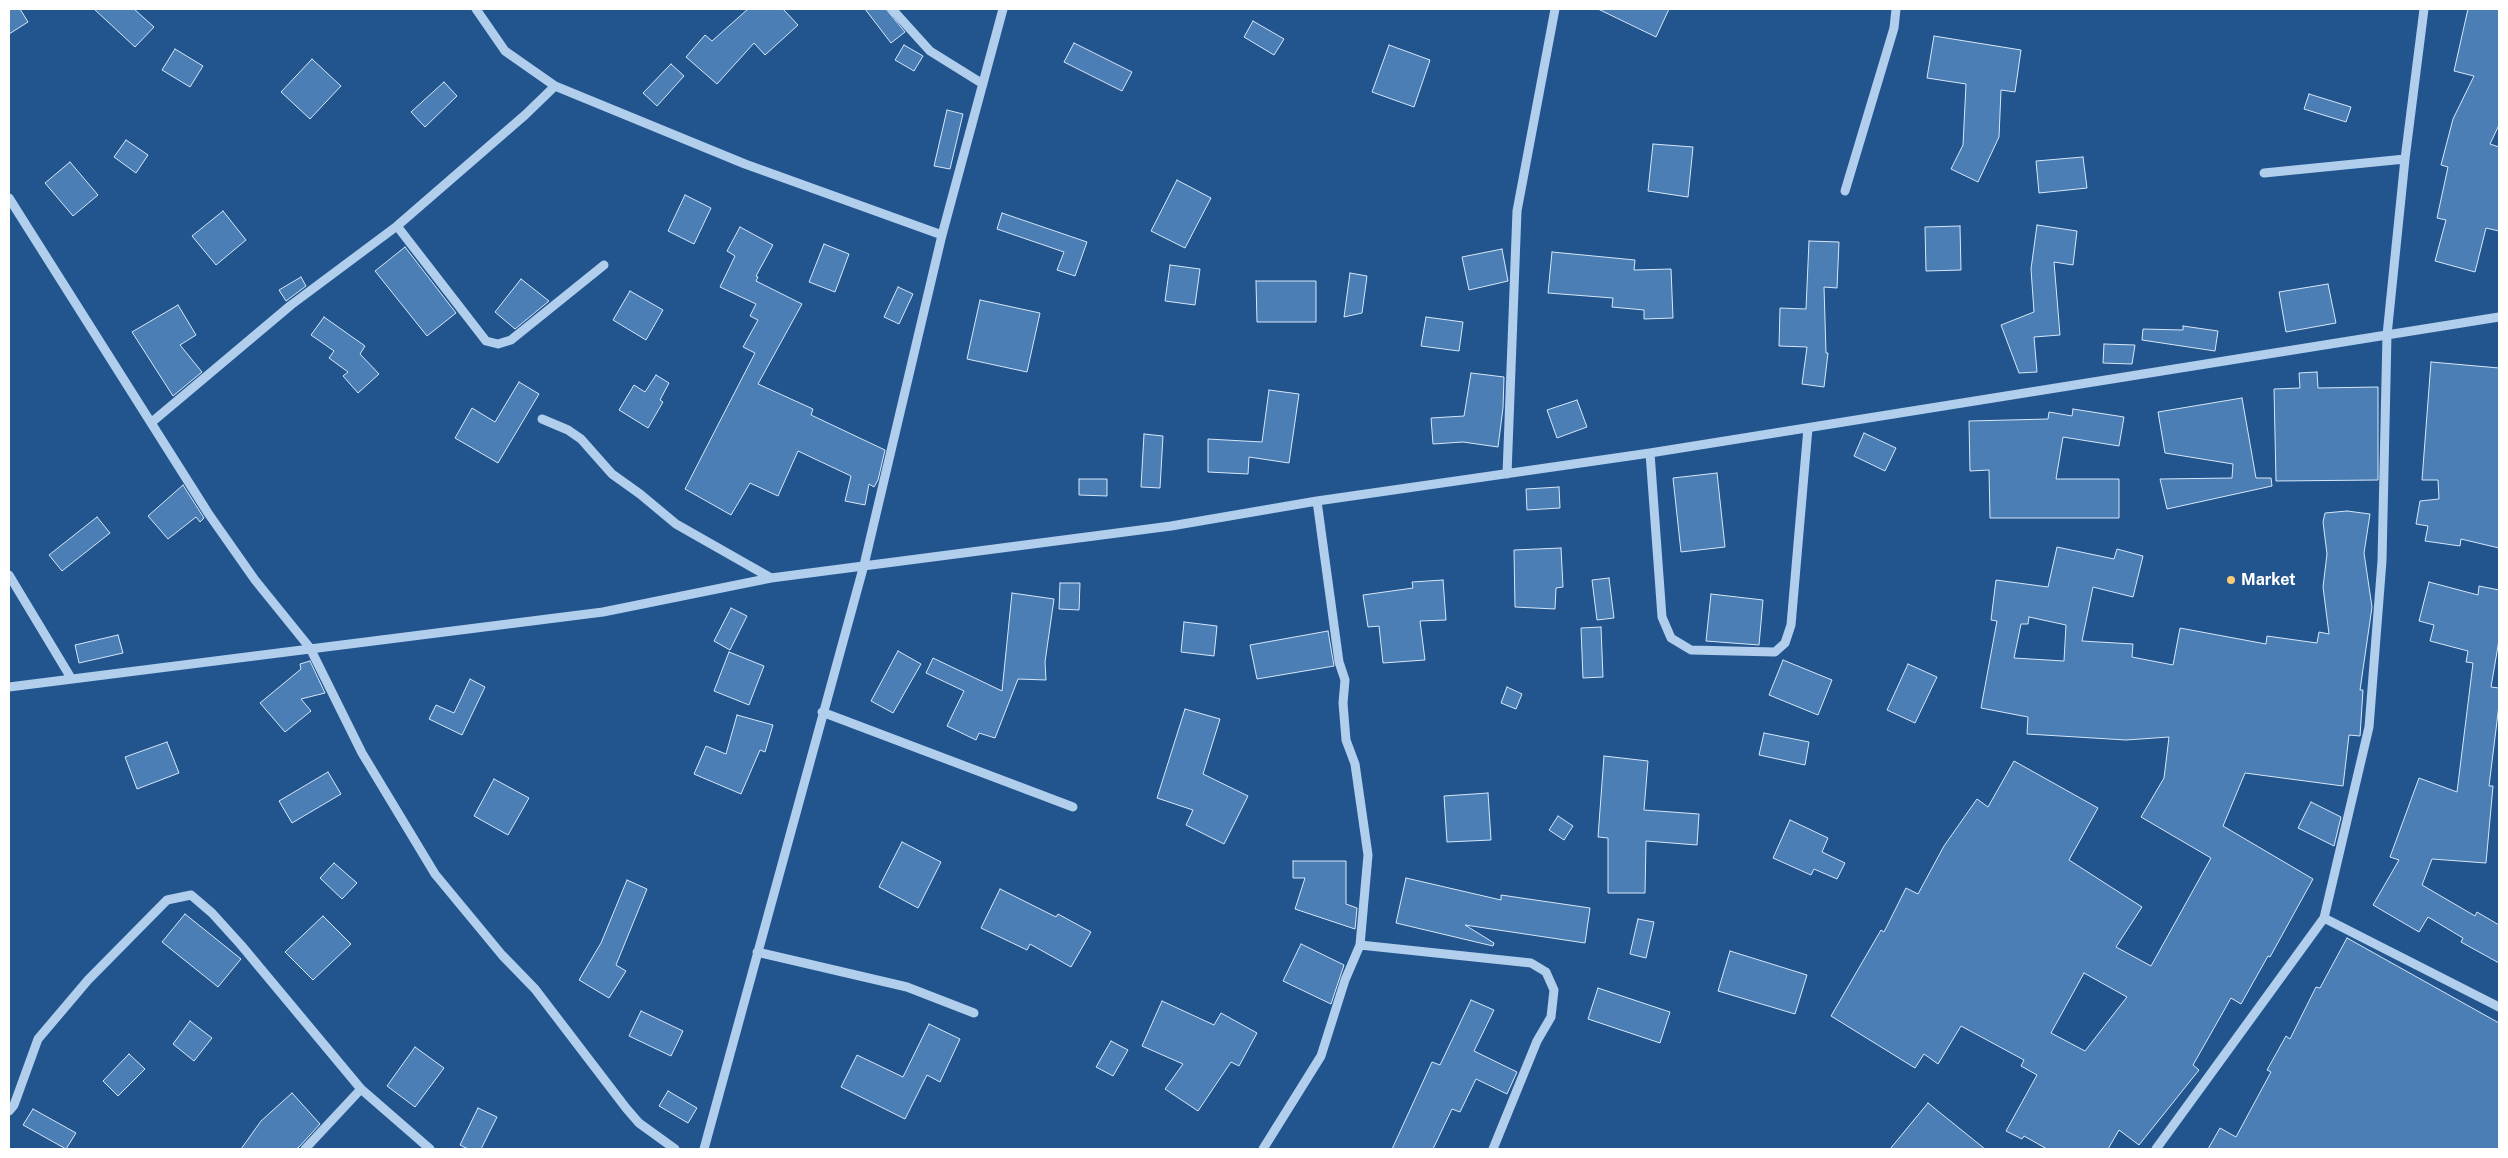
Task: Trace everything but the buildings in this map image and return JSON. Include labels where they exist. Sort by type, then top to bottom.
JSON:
[{"type":"street","points":[[476,9],[505,51],[555,86],[745,164],[942,235]]},
{"type":"street","points":[[892,9],[930,51],[983,84]]},
{"type":"street","points":[[704,1149],[822,712],[864,565],[942,235],[1003,9]]},
{"type":"street","points":[[1507,474],[1517,211],[1555,9]]},
{"type":"street","points":[[1845,191],[1894,28],[1896,9]]},
{"type":"street","points":[[2156,1149],[2324,918],[2369,726],[2382,561],[2387,335],[2405,159],[2424,9]]},
{"type":"street","points":[[152,422],[291,305],[398,226],[526,115],[555,86]]},
{"type":"street","points":[[2264,173],[2405,159]]},
{"type":"street","points":[[9,198],[224,536],[255,580],[310,648],[362,753],[435,874],[502,955],[536,989],[639,1123],[675,1149]]},
{"type":"street","points":[[398,226],[486,341],[498,344],[511,340],[604,265]]},
{"type":"street","points":[[9,687],[603,612],[771,578],[1171,526],[1317,501],[1650,453],[2499,317]]},
{"type":"street","points":[[542,418],[568,430],[580,439],[612,474],[676,524],[771,578]]},
{"type":"street","points":[[1650,453],[1662,616],[1671,638],[1691,650],[1775,652],[1785,643],[1791,625],[1808,428]]},
{"type":"street","points":[[1263,1149],[1321,1056],[1345,980],[1360,945],[1368,855],[1355,764],[1346,740],[1343,703],[1345,680],[1339,662],[1317,501]]},
{"type":"street","points":[[9,575],[71,678]]},
{"type":"street","points":[[822,712],[1073,807]]},
{"type":"street","points":[[9,1111],[14,1105],[38,1039],[88,980],[167,900],[191,895],[212,913],[241,945],[361,1089],[430,1149]]},
{"type":"street","points":[[2324,918],[2499,1006]]},
{"type":"street","points":[[1360,945],[1531,962],[1546,972],[1554,990],[1551,1017],[1537,1041],[1493,1149]]},
{"type":"street","points":[[757,952],[907,987],[974,1013]]},
{"type":"street","points":[[305,1149],[361,1089]]},
{"type":"place","name":"Market","points":[[2231,580]]}]
